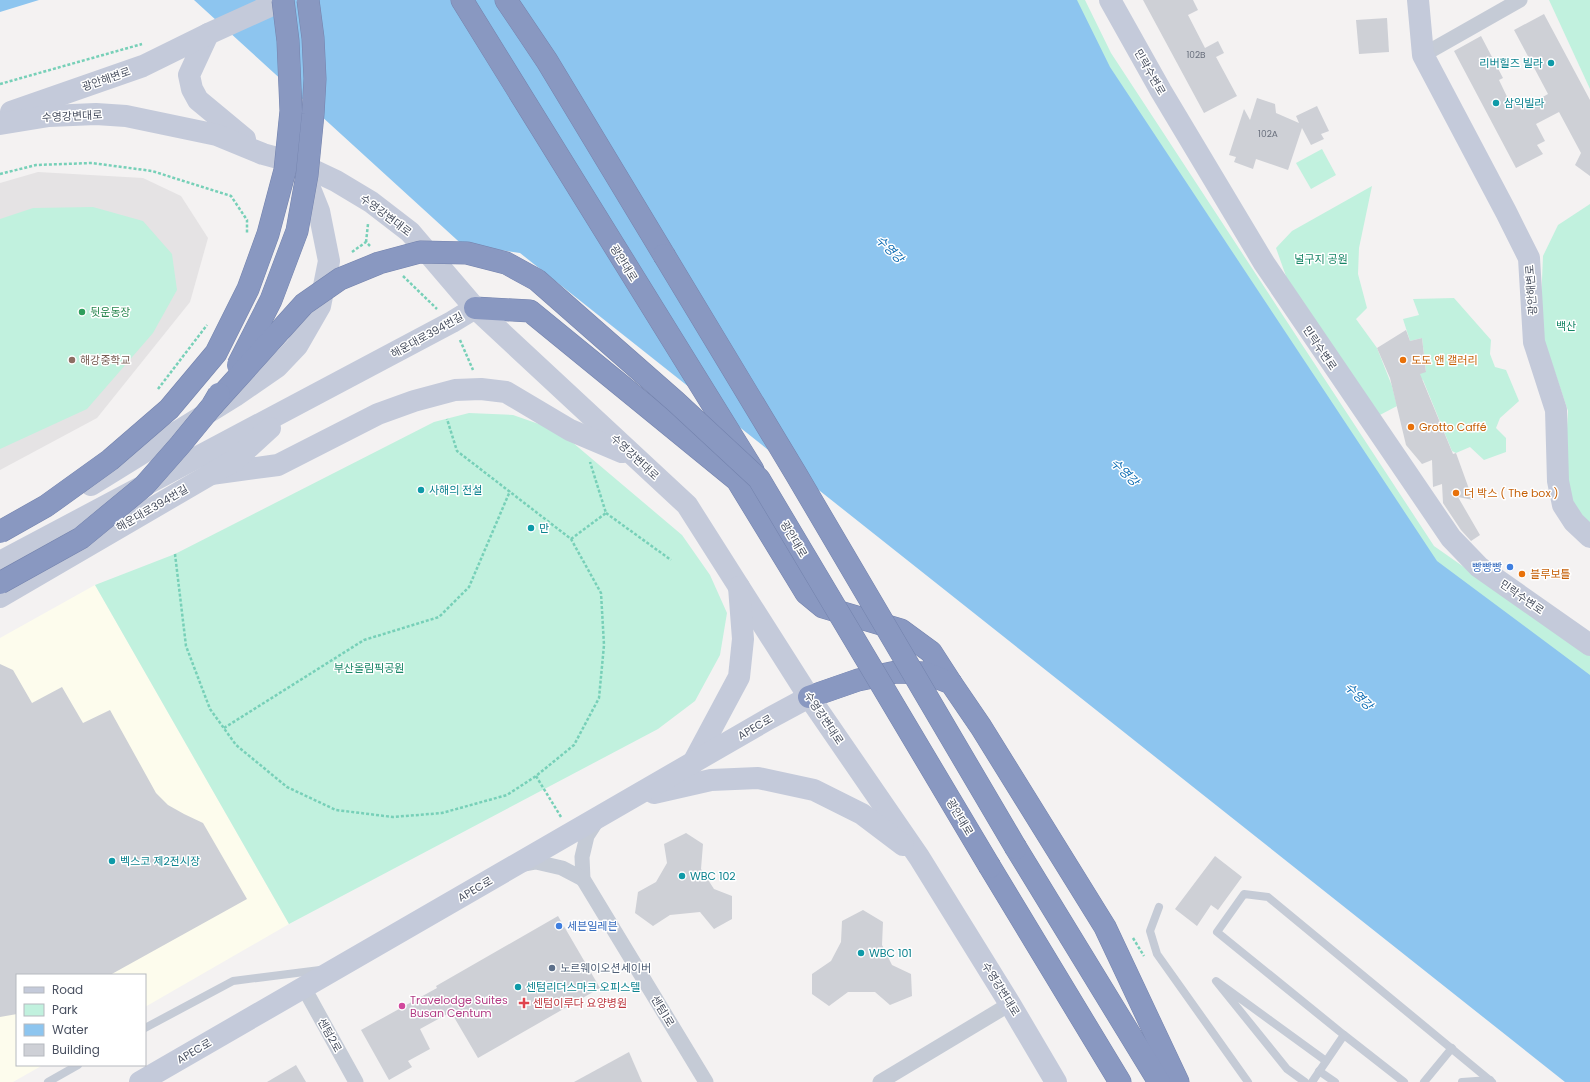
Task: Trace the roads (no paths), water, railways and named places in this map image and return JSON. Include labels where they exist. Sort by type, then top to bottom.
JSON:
[{"type":"highway","points":[[0,533],[46,506],[110,460],[169,408],[216,353],[248,289],[268,234],[285,170],[291,111],[288,41],[283,0]]},
{"type":"highway","points":[[212,406],[246,351],[271,300],[297,231],[307,175],[315,79],[313,38],[308,0]]},
{"type":"highway","name":"광안대로","points":[[462,0],[759,479],[1120,1082]]},
{"type":"highway","points":[[506,0],[546,61],[792,467],[1016,848],[1159,1082]]},
{"type":"highway","points":[[0,582],[81,538],[144,486],[212,406],[304,304],[340,279],[379,263],[420,252],[467,253],[506,264],[537,280],[676,402],[759,479]]},
{"type":"highway","points":[[475,308],[530,312],[737,480],[806,593],[823,607],[901,630],[931,652],[981,727],[1105,927],[1178,1082]]},
{"type":"highway","points":[[809,697],[858,680],[896,672],[925,673],[951,683]]},
{"type":"main road","name":"광안해변로","points":[[0,116],[143,66],[208,34],[283,0]]},
{"type":"main road","name":"민락수변로","points":[[1110,0],[1161,91],[1264,263],[1451,538],[1479,567],[1590,645]]},
{"type":"main road","name":"광안해변로","points":[[1418,0],[1423,55],[1506,212],[1528,258],[1534,342],[1556,410],[1558,481],[1563,505],[1574,522],[1590,537]]},
{"type":"main road","points":[[208,34],[189,75],[192,89],[198,100],[263,154]]},
{"type":"main road","name":"수영강변대로","points":[[0,124],[57,116],[96,114],[126,116],[217,135],[263,154],[300,164],[336,181],[371,202],[410,232],[475,308],[687,506],[739,584],[809,697],[919,858],[1010,1004],[1056,1082]]},
{"type":"main road","points":[[61,503],[235,396],[277,367],[297,346],[320,306],[329,261],[319,211],[300,164]]},
{"type":"main road","name":"해운대로394번길","points":[[0,562],[295,406],[452,322],[475,308]]},
{"type":"main road","points":[[211,474],[278,465],[378,414],[414,401],[455,390],[481,389],[506,392],[570,430],[636,457]]},
{"type":"main road","name":"해운대로394번길","points":[[0,533],[61,503],[295,406]]},
{"type":"main road","name":"해운대로394번길","points":[[0,597],[235,460],[295,406]]},
{"type":"main road","name":"해운대로394번길","points":[[0,537],[52,534]]},
{"type":"main road","points":[[692,764],[738,677],[743,639],[739,584]]},
{"type":"main road","name":"APEC로","points":[[140,1082],[634,798],[770,718],[809,697]]},
{"type":"main road","points":[[634,798],[711,780],[758,778],[772,780],[814,790],[862,814],[919,858]]},
{"type":"street","points":[[1423,55],[1520,0]]},
{"type":"street","points":[[583,879],[582,857],[587,836],[600,817]]},
{"type":"street","points":[[516,866],[536,862],[562,868],[583,879]]},
{"type":"street","name":"센텀1로","points":[[583,879],[706,1082]]},
{"type":"street","name":"센텀2로","points":[[304,988],[356,1082]]},
{"type":"street","points":[[880,1082],[1010,1004]]},
{"type":"lane","points":[[1404,1082],[1217,932],[1244,894],[1268,897],[1491,1081]]},
{"type":"lane","points":[[1159,907],[1150,931],[1157,954],[1248,1082]]},
{"type":"lane","points":[[146,1027],[233,981],[339,968]]},
{"type":"lane","points":[[1305,1082],[1287,1069],[1216,981],[1326,1061]]},
{"type":"lane","points":[[1312,1082],[1344,1035]]},
{"type":"lane","points":[[1424,1082],[1452,1048]]},
{"type":"lane","points":[[48,1082],[76,1066]]},
{"type":"lane","points":[[1319,1071],[1334,1082]]},
{"type":"lane","points":[[1462,1082],[1491,1081]]},
{"type":"water","points":[[0,0],[39,0],[0,12]]},
{"type":"water","name":"수영강","points":[[194,0],[1077,0],[1110,67],[1437,561],[1590,675],[1590,1082],[1565,1082],[520,253],[494,249],[479,260]]},
{"type":"place","name":"리버힐즈 빌라","points":[[1551,63]]},
{"type":"place","name":"삼익빌라","points":[[1496,103]]},
{"type":"place","name":"뒷운동장","points":[[82,312]]},
{"type":"place","name":"해강중학교","points":[[72,360]]},
{"type":"place","name":"도도 앤 갤러리","points":[[1403,360]]},
{"type":"place","name":"Grotto Caffé","points":[[1411,427]]},
{"type":"place","name":"사해의 전설","points":[[421,490]]},
{"type":"place","name":"더 박스 ( The box )","points":[[1456,493]]},
{"type":"place","name":"만","points":[[531,528]]},
{"type":"place","name":"빵빵빵","points":[[1510,567]]},
{"type":"place","name":"블루보틀","points":[[1522,574]]},
{"type":"place","name":"벡스코 제2전시장","points":[[112,861]]},
{"type":"place","name":"WBC 102","points":[[682,876]]},
{"type":"place","name":"세븐일레븐","points":[[559,926]]},
{"type":"place","name":"WBC 101","points":[[861,953]]},
{"type":"place","name":"노르웨이오션세이버","points":[[552,968]]},
{"type":"place","name":"센텀리더스마크 오피스텔","points":[[518,987]]},
{"type":"place","name":"센텀이루다 요양병원","points":[[524,1003]]},
{"type":"place","name":"Travelodge Suites Busan Centum","points":[[402,1006]]},
{"type":"park label","name":"널구지 공원","points":[[1321,259]]},
{"type":"park label","name":"백산","points":[[1566,326]]},
{"type":"park label","name":"부산올림픽공원","points":[[369,668]]}]
